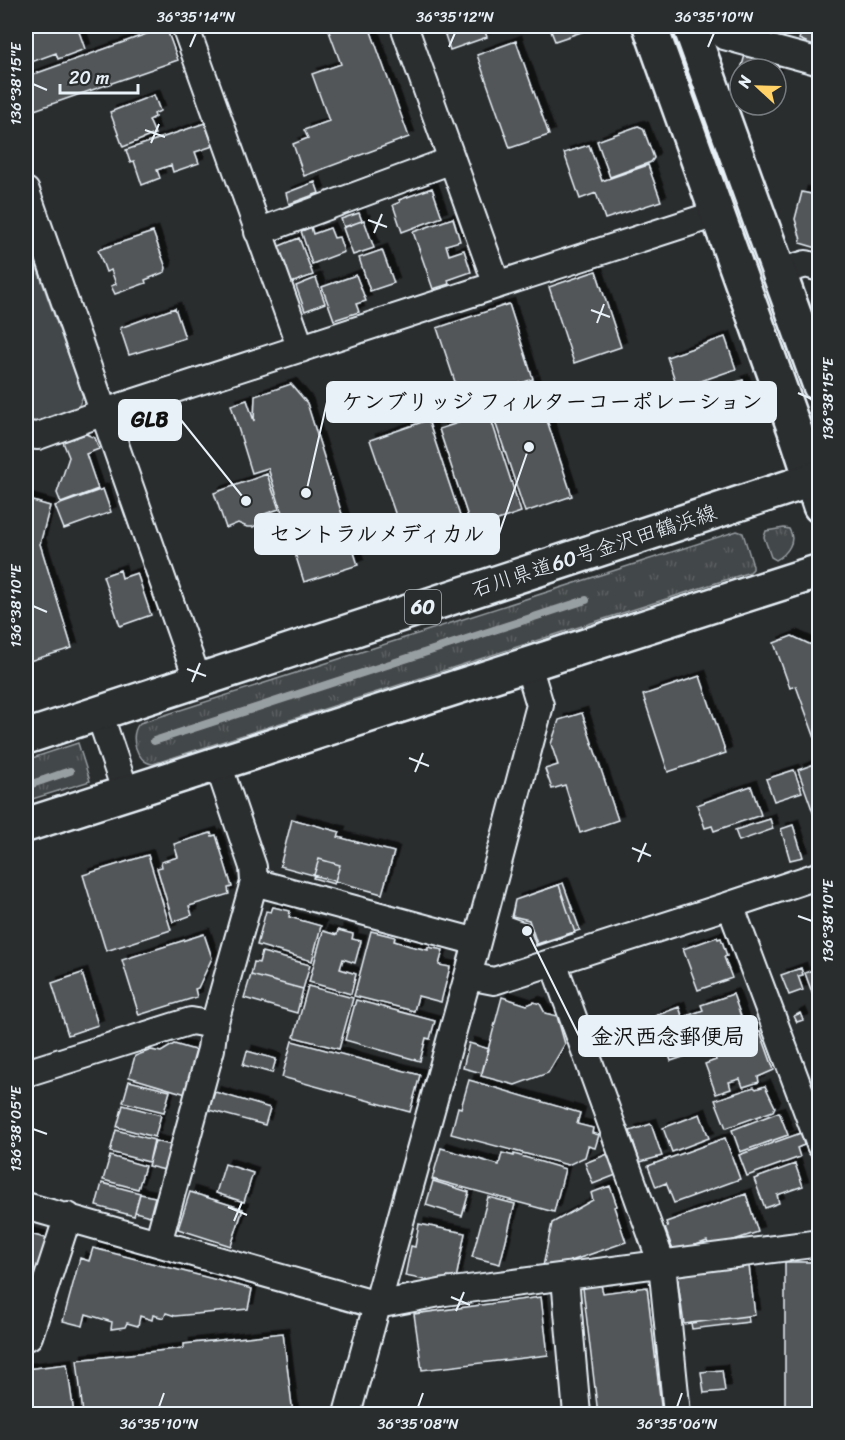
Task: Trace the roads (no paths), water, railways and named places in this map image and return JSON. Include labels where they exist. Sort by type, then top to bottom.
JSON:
[{"type":"main road","points":[[650,26],[816,488]]},
{"type":"main road","points":[[710,33],[779,272],[819,386]]},
{"type":"main road","name":"石川県道60号金沢田鶴浜線","points":[[26,737],[816,488]]},
{"type":"main road","points":[[26,825],[819,571]]},
{"type":"street","points":[[185,26],[301,349]]},
{"type":"street","points":[[404,26],[497,285]]},
{"type":"street","points":[[662,60],[710,33],[819,62]]},
{"type":"street","points":[[258,232],[452,160]]},
{"type":"street","points":[[26,191],[198,681]]},
{"type":"street","points":[[26,435],[38,436],[104,412],[717,214]]},
{"type":"street","points":[[779,272],[806,264],[819,268]]},
{"type":"street","points":[[347,1414],[540,705],[528,665]]},
{"type":"street","points":[[99,713],[126,793]]},
{"type":"street","points":[[158,1243],[211,1049],[214,1025],[254,882],[253,867],[218,764]]},
{"type":"street","points":[[468,976],[494,981],[819,875]]},
{"type":"street","points":[[254,882],[477,942]]},
{"type":"street","points":[[730,905],[819,1145]]},
{"type":"street","points":[[553,962],[662,1264],[677,1414]]},
{"type":"street","points":[[26,1073],[191,1021],[214,1025]]},
{"type":"street","points":[[26,1206],[377,1305],[445,1292],[819,1243]]},
{"type":"street","points":[[26,1337],[29,1336],[68,1216]]},
{"type":"street","points":[[565,1278],[577,1414]]},
{"type":"waterway","points":[[154,741],[586,600]]},
{"type":"waterway","points":[[26,786],[70,771]]},
{"type":"place","name":"セントラルメディカル","points":[[529,447]]},
{"type":"place","name":"ケンブリッジ フィルターコーポレーション","points":[[306,493]]},
{"type":"place","name":"GLB","points":[[246,501]]},
{"type":"place","name":"金沢西念郵便局","points":[[527,931]]}]
